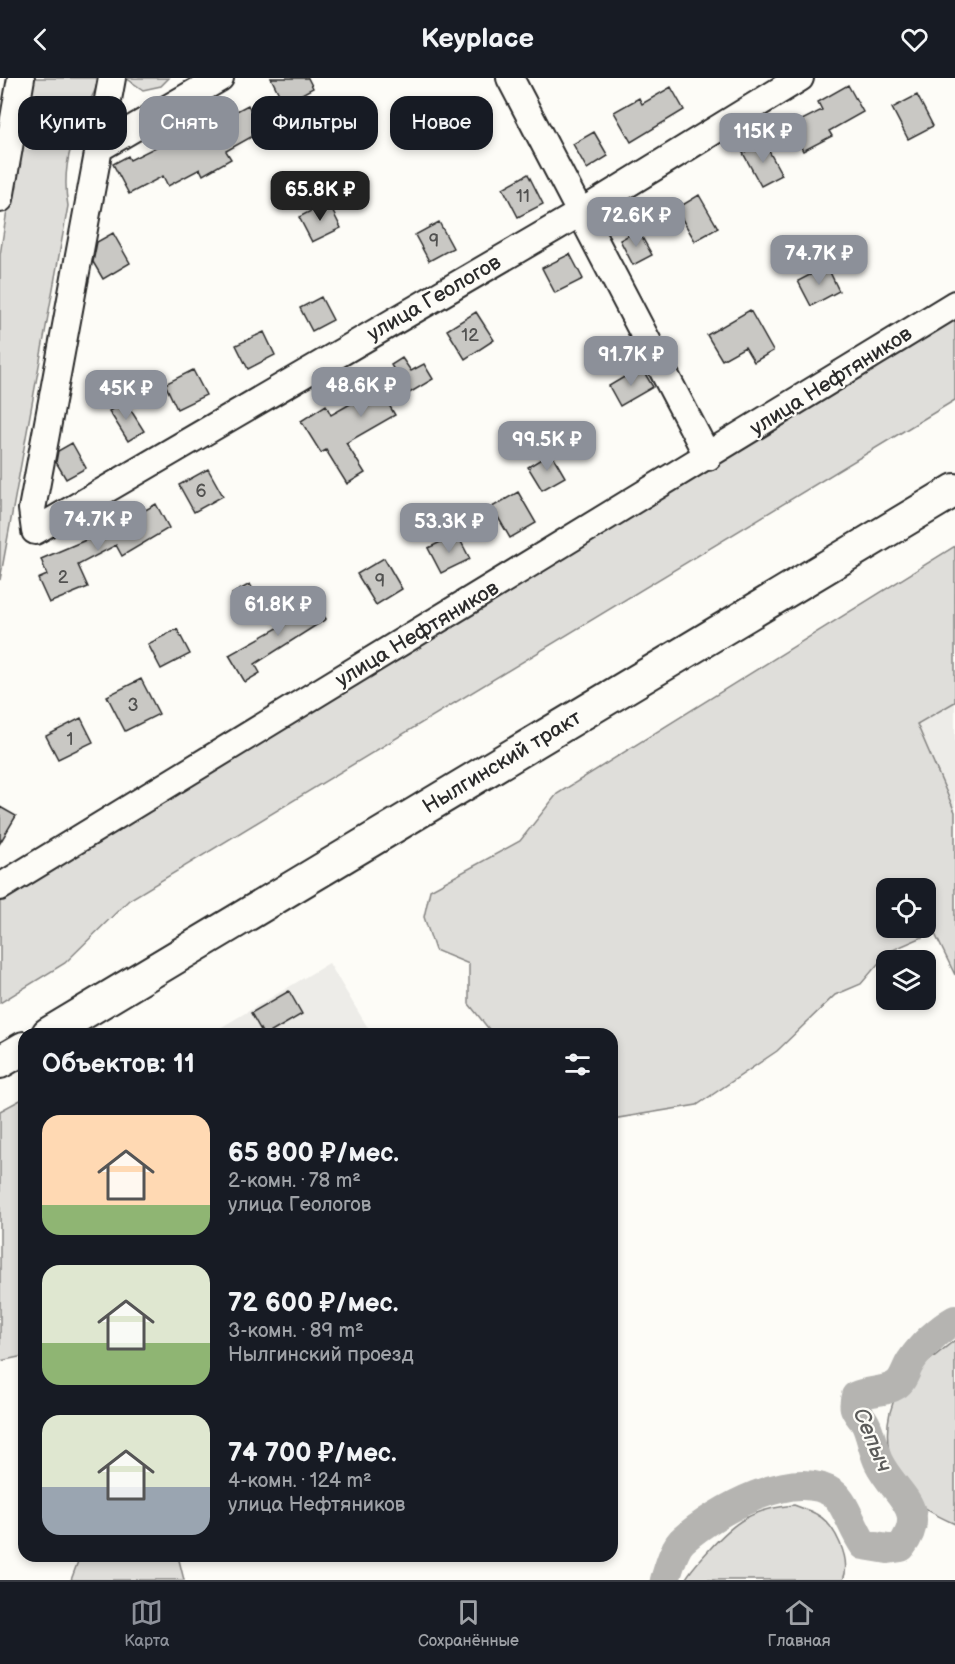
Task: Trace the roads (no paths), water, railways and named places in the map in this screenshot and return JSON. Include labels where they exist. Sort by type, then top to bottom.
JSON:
[{"type":"main road","name":"Нылгинский тракт","points":[[58,1028],[955,490]]},
{"type":"main road","points":[[0,1062],[18,1052]]},
{"type":"street","points":[[0,199],[21,78]]},
{"type":"street","points":[[108,96],[111,78]]},
{"type":"street","points":[[127,132],[220,78]]},
{"type":"street","points":[[510,78],[708,457]]},
{"type":"street","name":"улица Геологов","points":[[100,150],[32,509],[35,531],[580,213],[800,78]]},
{"type":"street","name":"улица Нефтяников","points":[[0,887],[708,457],[955,304]]},
{"type":"waterway","name":"Сепыч","points":[[665,1580],[677,1547],[698,1528],[735,1505],[777,1489],[798,1485],[817,1487],[834,1494],[842,1504],[864,1545],[888,1549],[901,1547],[909,1534],[912,1522],[911,1512],[879,1463],[868,1429],[854,1404],[856,1396],[891,1388],[899,1383],[920,1350],[937,1333],[955,1320]]}]
